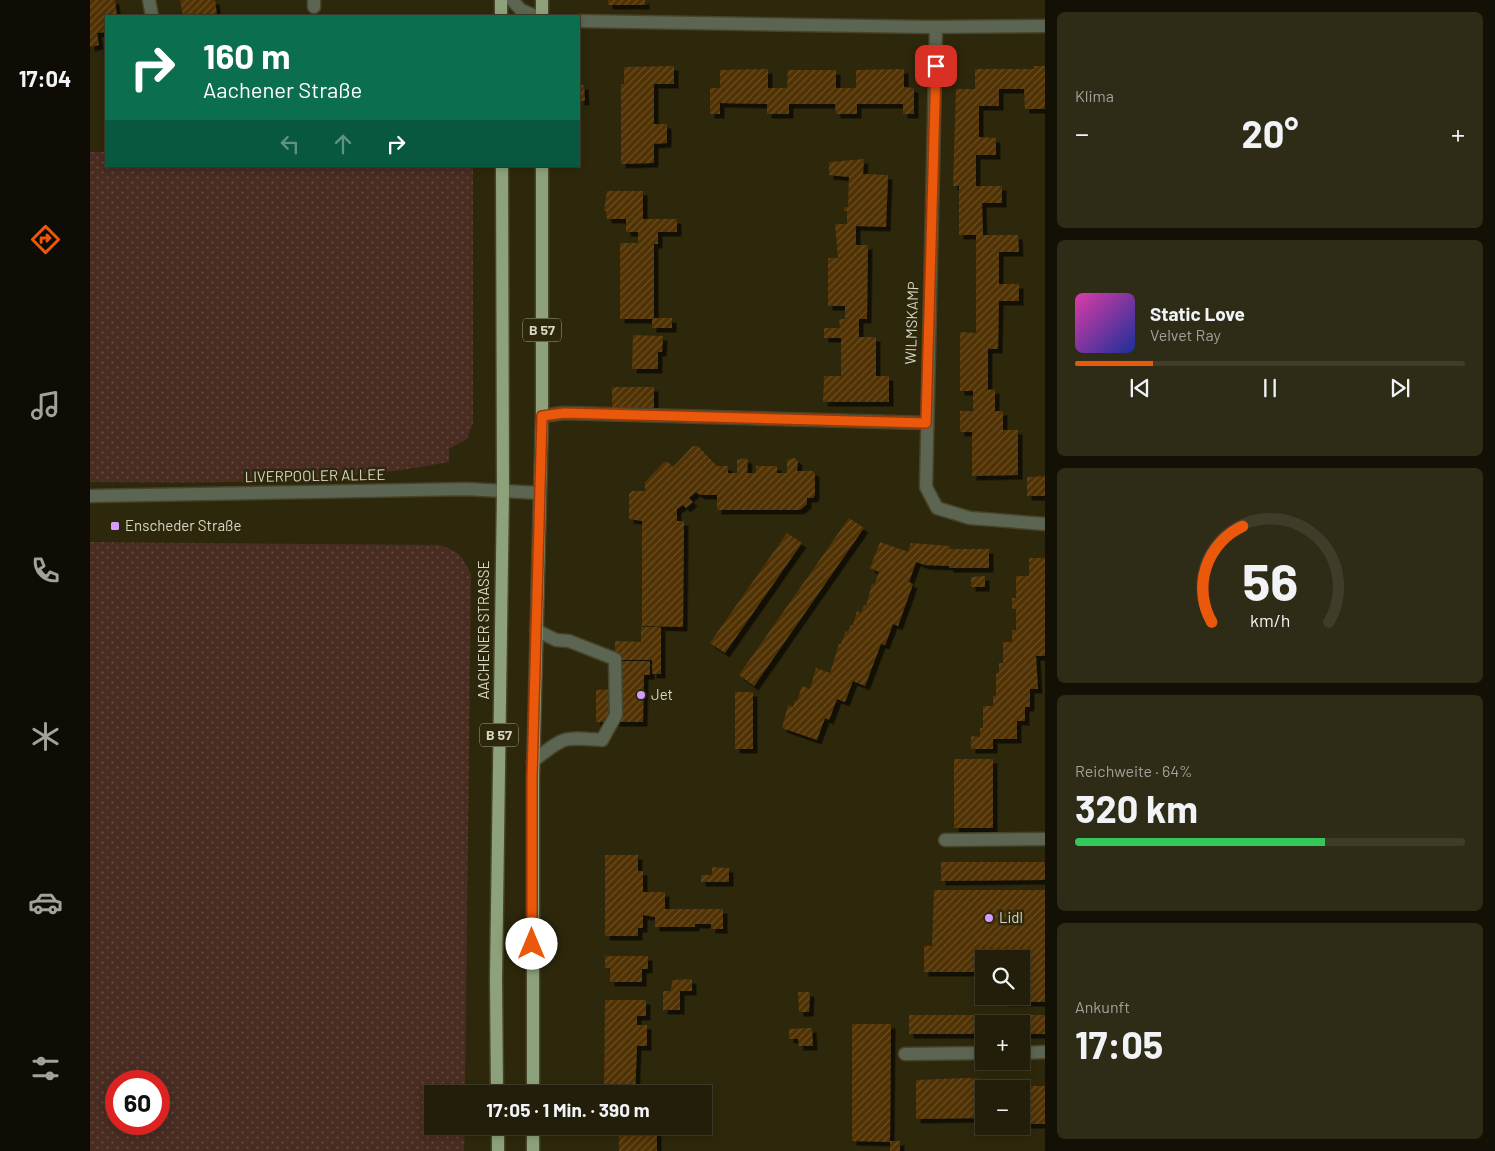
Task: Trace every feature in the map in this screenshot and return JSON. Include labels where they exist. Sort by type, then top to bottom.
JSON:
[{"type":"main road","points":[[501,0],[501,15]]},
{"type":"main road","points":[[542,0],[542,15]]},
{"type":"main road","name":"AACHENER STRASSE","points":[[498,1085],[496,978],[503,491],[502,167]]},
{"type":"main road","name":"B 57","points":[[533,1085],[533,760],[542,416],[542,167]]},
{"type":"main road","points":[[498,1135],[499,1151]]},
{"type":"main road","points":[[533,1135],[533,1151]]},
{"type":"street","points":[[149,0],[152,15]]},
{"type":"street","points":[[512,0],[521,10],[533,15]]},
{"type":"street","points":[[580,21],[936,27],[1045,26]]},
{"type":"street","name":"WILMSKAMP","points":[[936,27],[926,487],[937,508],[970,518],[1045,524]]},
{"type":"street","points":[[542,416],[564,413],[926,423]]},
{"type":"street","name":"LIVERPOOLER ALLEE","points":[[90,496],[466,490],[540,493]]},
{"type":"street","points":[[533,760],[562,739],[602,740],[616,715],[615,659],[569,641],[556,640],[536,630]]},
{"type":"street","points":[[945,840],[1045,839]]},
{"type":"street","points":[[1030,1053],[1045,1052]]},
{"type":"street","points":[[905,1054],[975,1053]]},
{"type":"shaded area","points":[[90,152],[105,152],[105,167],[473,167],[473,423],[467,439],[449,449],[449,462],[405,470],[315,479],[180,483],[90,482]]},
{"type":"shaded area","points":[[90,542],[440,545],[452,550],[463,559],[471,575],[465,1085],[424,1085],[424,1135],[465,1135],[464,1151],[90,1151]]},
{"type":"building","points":[[90,0],[115,0],[117,15],[105,15],[105,32],[97,33],[99,45],[90,47]]},
{"type":"building","points":[[180,0],[215,0],[217,15],[183,15]]},
{"type":"building","points":[[608,0],[645,0],[645,5],[608,5]]},
{"type":"building","points":[[674,66],[674,84],[654,84],[654,124],[667,124],[667,143],[654,144],[654,163],[621,164],[621,84],[624,84],[624,67]]},
{"type":"building","points":[[1034,66],[1045,66],[1045,109],[1025,109],[1024,89],[999,89],[999,106],[979,106],[979,137],[996,138],[996,155],[976,155],[976,186],[1002,186],[1002,203],[982,203],[983,235],[1018,235],[1019,252],[999,252],[999,284],[1019,284],[1019,301],[999,301],[998,349],[988,349],[988,390],[995,389],[995,411],[1003,411],[1003,430],[1018,430],[1018,475],[972,476],[972,432],[960,432],[960,411],[973,411],[973,391],[960,391],[960,332],[976,333],[976,235],[959,235],[959,186],[953,186],[956,89],[975,89],[975,69],[1034,69]]},
{"type":"building","points":[[768,69],[768,88],[787,88],[788,70],[836,70],[836,88],[856,88],[856,70],[904,69],[904,87],[914,88],[914,114],[903,114],[903,104],[857,104],[857,114],[836,114],[835,104],[789,104],[789,114],[767,114],[767,104],[720,103],[720,114],[710,114],[710,88],[720,88],[720,70]]},
{"type":"building","points":[[580,85],[584,85],[585,101],[580,101]]},
{"type":"building","points":[[864,159],[863,174],[888,175],[886,227],[856,226],[856,245],[868,245],[867,319],[859,319],[859,337],[876,337],[876,376],[889,376],[889,402],[823,402],[824,376],[841,376],[841,338],[824,338],[824,328],[840,328],[839,319],[845,319],[845,306],[828,306],[828,258],[838,258],[835,224],[847,224],[847,211],[844,211],[844,207],[848,207],[849,177],[829,175],[829,162]]},
{"type":"building","points":[[607,191],[643,191],[643,219],[677,219],[677,232],[658,232],[658,244],[654,244],[654,318],[672,318],[672,328],[652,328],[652,319],[620,319],[620,243],[638,243],[638,232],[626,232],[626,219],[607,219],[606,211],[604,211]]},
{"type":"building","points":[[633,335],[663,336],[662,352],[658,352],[658,369],[632,369]]},
{"type":"building","points":[[612,387],[654,387],[654,410],[612,411]]},
{"type":"building","points":[[693,446],[698,446],[717,466],[728,466],[728,473],[737,473],[737,460],[745,458],[748,460],[747,473],[756,473],[756,466],[777,466],[777,473],[787,473],[787,460],[795,458],[798,461],[797,471],[813,471],[815,474],[815,495],[813,498],[807,498],[807,504],[800,510],[717,510],[717,495],[700,495],[696,492],[689,498],[693,502],[686,508],[683,505],[677,509],[677,521],[684,521],[683,627],[642,626],[642,521],[629,519],[629,494],[632,491],[645,491],[645,482],[664,462],[668,462],[673,467]]},
{"type":"building","points":[[1045,476],[1045,496],[1027,496],[1027,477]]},
{"type":"building","points":[[849,518],[864,528],[754,686],[739,675]]},
{"type":"building","points":[[787,533],[802,543],[725,653],[710,643]]},
{"type":"building","points":[[880,542],[908,552],[911,543],[950,546],[950,549],[989,549],[989,568],[949,568],[949,566],[925,565],[916,562],[909,582],[913,584],[898,626],[893,624],[885,645],[881,644],[865,686],[853,681],[845,702],[837,699],[829,720],[825,718],[817,740],[782,728],[788,705],[793,707],[802,686],[810,689],[816,668],[830,673],[839,644],[841,644],[846,631],[848,632],[851,625],[853,625],[857,611],[861,613],[864,605],[866,606],[872,584],[874,585],[879,572],[870,568]]},
{"type":"building","points":[[1029,558],[1045,558],[1045,656],[1036,656],[1038,689],[1030,689],[1030,707],[1025,707],[1025,721],[1017,721],[1017,739],[993,739],[993,749],[971,749],[971,736],[980,737],[980,728],[983,728],[983,706],[993,706],[993,696],[996,696],[996,673],[999,673],[999,663],[1003,663],[1003,642],[1012,642],[1012,630],[1016,630],[1016,609],[1012,609],[1012,598],[1016,598],[1016,576],[1029,576]]},
{"type":"building","points":[[985,576],[985,587],[971,587],[971,577]]},
{"type":"building","points":[[641,627],[661,627],[661,674],[652,674],[652,660],[615,660],[615,641],[641,642]]},
{"type":"building","points":[[616,661],[650,661],[650,675],[644,675],[643,722],[596,722],[596,690],[615,689]]},
{"type":"building","points":[[735,692],[753,692],[753,749],[735,749]]},
{"type":"building","points":[[954,759],[993,759],[993,828],[954,828]]},
{"type":"building","points":[[605,855],[638,855],[638,871],[643,871],[643,892],[665,892],[665,909],[723,909],[723,929],[711,929],[711,924],[695,924],[695,927],[655,927],[655,917],[643,915],[643,928],[638,928],[638,936],[605,936]]},
{"type":"building","points":[[941,862],[1045,862],[1045,880],[941,881]]},
{"type":"building","points":[[712,867],[729,868],[729,882],[701,882],[701,875],[712,875]]},
{"type":"building","name":"Lidl","points":[[934,890],[1045,890],[1045,1002],[1030,1002],[1030,950],[975,950],[975,972],[924,972],[924,946],[932,946]]},
{"type":"building","points":[[605,956],[648,956],[648,969],[642,969],[642,982],[610,982],[610,968],[605,968]]},
{"type":"building","points":[[692,979],[692,991],[680,991],[680,1010],[663,1010],[663,991],[671,991],[672,980]]},
{"type":"building","points":[[798,992],[809,992],[809,1012],[799,1012]]},
{"type":"building","points":[[605,1000],[646,1000],[646,1016],[637,1016],[637,1025],[647,1025],[647,1046],[637,1046],[635,1085],[604,1085]]},
{"type":"building","points":[[909,1015],[975,1015],[975,1034],[909,1034]]},
{"type":"building","points":[[1030,1015],[1045,1015],[1045,1034],[1030,1034]]},
{"type":"building","points":[[852,1024],[891,1024],[890,1142],[852,1141]]},
{"type":"building","points":[[812,1028],[813,1046],[799,1046],[798,1039],[789,1039],[789,1029]]},
{"type":"building","points":[[966,1078],[1000,1080],[975,1080],[975,1118],[916,1119],[916,1080]]},
{"type":"building","points":[[1030,1086],[1045,1086],[1045,1124],[1030,1124]]},
{"type":"building","points":[[619,1135],[657,1135],[657,1151],[619,1151]]},
{"type":"building","points":[[890,1141],[900,1141],[900,1151],[890,1151]]},
{"type":"place","name":"Enscheder Straße","points":[[115,526]]},
{"type":"place","name":"Jet","points":[[641,695]]},
{"type":"place","name":"Lidl","points":[[989,918]]},
{"type":"route","points":[[532,944],[532,778],[542,416],[564,413],[926,423],[936,66]]}]
